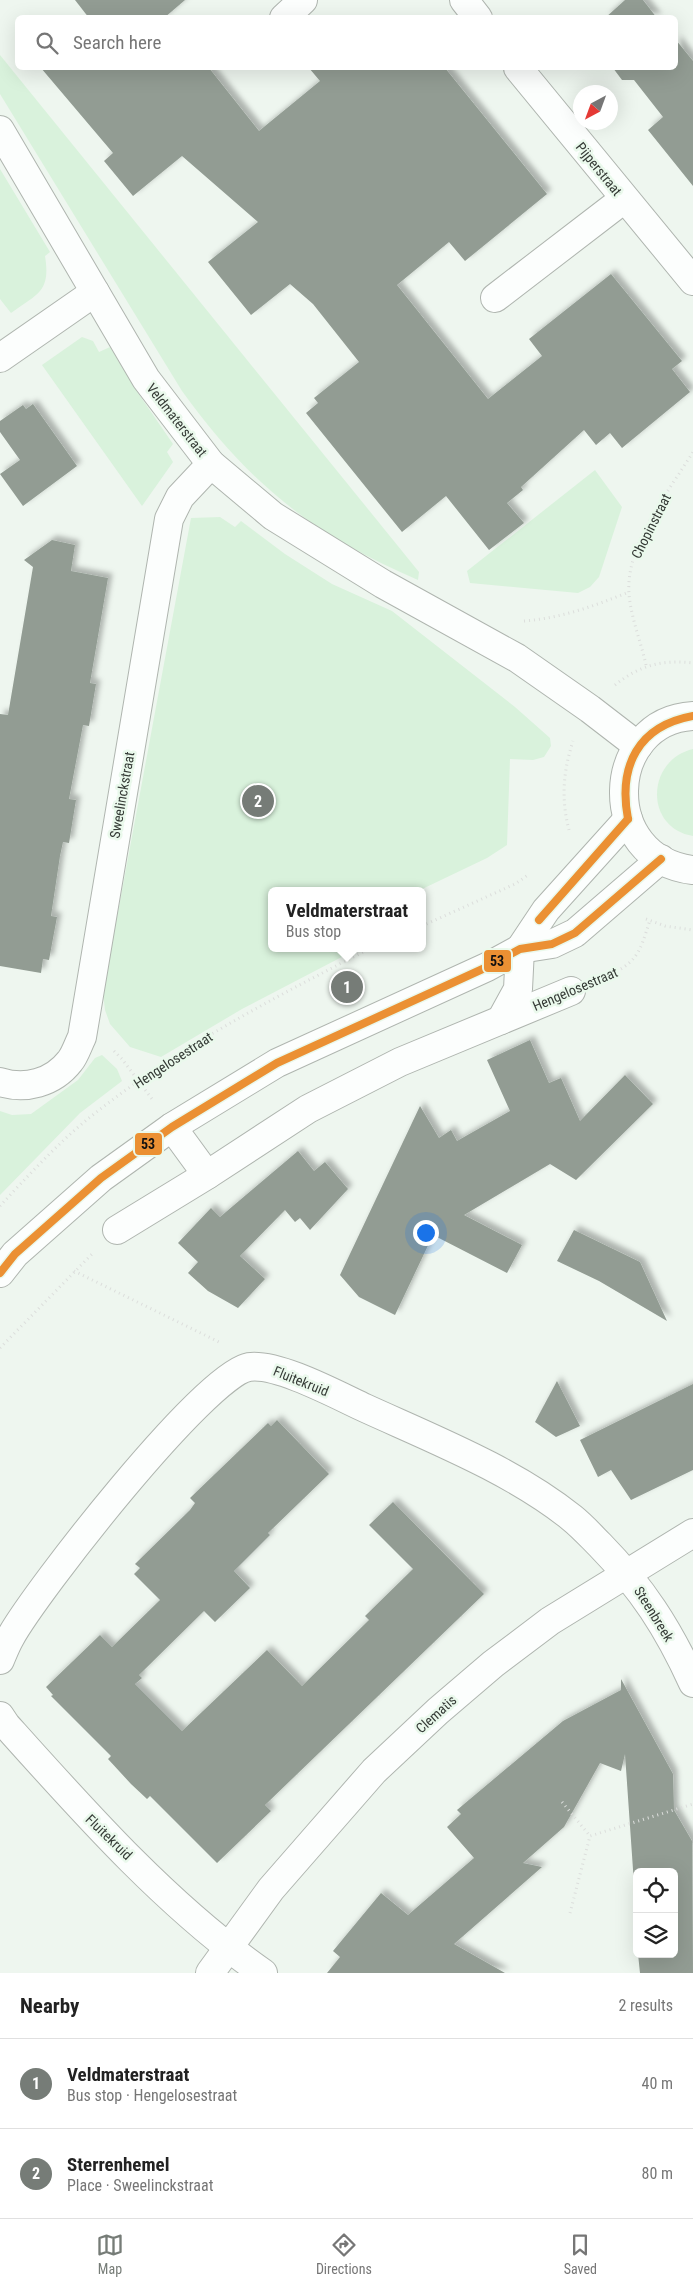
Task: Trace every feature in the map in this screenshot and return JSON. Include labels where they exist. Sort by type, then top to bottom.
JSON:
[{"type":"street","points":[[287,15],[303,0]]},
{"type":"street","points":[[464,0],[476,15]]},
{"type":"street","name":"Pijperstraat","points":[[520,70],[693,281]]},
{"type":"street","name":"Veldmaterstraat","points":[[0,130],[146,379],[211,464],[273,516],[383,584],[517,658],[590,709],[638,746]]},
{"type":"street","name":"Pijperstraat","points":[[495,298],[624,199]]},
{"type":"street","points":[[0,358],[95,292]]},
{"type":"street","name":"Sweelinckstraat","points":[[0,1082],[14,1086],[33,1085],[56,1074],[70,1061],[82,1037],[169,519],[180,497],[211,464]]},
{"type":"street","points":[[693,716],[673,720],[660,727],[638,746],[632,757],[624,782],[624,807],[628,819],[641,842],[661,859],[673,865],[693,870]]},
{"type":"street","points":[[520,949],[546,910],[628,819]]},
{"type":"street","points":[[0,1273],[15,1254],[101,1178],[172,1127],[277,1063],[487,967],[520,949],[552,944],[574,934],[661,859]]},
{"type":"street","name":"Hengelosestraat","points":[[501,1020],[518,989],[520,949]]},
{"type":"street","name":"Hengelosestraat","points":[[117,1230],[308,1110],[400,1062],[571,991]]},
{"type":"street","points":[[172,1127],[207,1175]]},
{"type":"street","name":"Fluitekruid","points":[[0,1660],[10,1637],[62,1563],[156,1447],[214,1388],[232,1374],[247,1367],[269,1367],[342,1397],[452,1448],[529,1488],[573,1518],[628,1573]]},
{"type":"street","name":"Clematis","points":[[210,1973],[271,1889],[374,1771],[438,1711],[493,1664],[550,1621],[693,1533]]},
{"type":"street","name":"Steenbreek","points":[[628,1573],[658,1614],[693,1683]]},
{"type":"street","name":"Fluitekruid","points":[[0,1716],[90,1819],[228,1948],[263,1973]]},
{"type":"path","name":"Chopinstraat","points":[[646,665],[629,592],[633,558],[649,524],[693,452]]},
{"type":"path","points":[[515,621],[545,619],[580,611],[629,592]]},
{"type":"path","points":[[590,709],[603,694],[624,678],[646,665],[680,662],[693,664]]},
{"type":"path","points":[[564,833],[568,828]]},
{"type":"path","points":[[426,924],[515,884],[531,873]]},
{"type":"path","name":"Hengelosestraat","points":[[571,991],[624,968],[633,960],[642,946],[650,920],[665,926],[693,930]]},
{"type":"path","name":"Hengelosestraat","points":[[0,1206],[87,1120],[139,1080],[250,1010],[363,952]]},
{"type":"path","points":[[82,1037],[108,1047],[122,1058],[172,1127]]},
{"type":"path","points":[[0,1348],[74,1271],[269,1367]]},
{"type":"path","points":[[562,1802],[590,1836]]},
{"type":"path","points":[[590,1836],[693,1804]]},
{"type":"path","points":[[570,1913],[590,1836]]},
{"type":"green space","points":[[0,55],[419,572],[418,580],[380,563],[346,544],[286,504],[233,454],[207,424],[182,391],[0,94]]},
{"type":"green space","points":[[0,169],[50,252],[45,256],[46,277],[44,285],[35,296],[11,313],[0,299]]},
{"type":"green space","points":[[82,337],[93,341],[99,352],[110,347],[138,393],[173,444],[167,452],[173,462],[142,506],[42,365]]},
{"type":"green space","points":[[595,470],[622,507],[599,577],[590,587],[578,593],[470,583],[467,571]]},
{"type":"green space","points":[[220,517],[235,527],[241,521],[285,554],[332,584],[392,611],[515,707],[550,738],[551,746],[544,757],[533,760],[510,759],[507,845],[487,858],[426,887],[268,887],[268,952],[351,952],[242,1009],[161,1057],[130,1047],[110,1024],[105,1010],[103,993],[191,518]]},
{"type":"green space","points":[[693,749],[693,836],[677,830],[666,821],[659,808],[657,794],[659,779],[666,766],[677,756]]},
{"type":"green space","points":[[102,1055],[117,1069],[122,1081],[80,1113],[0,1195],[0,1111],[12,1115],[31,1114],[78,1080],[95,1058]]},
{"type":"building","points":[[75,0],[185,0],[168,15],[87,15]]},
{"type":"building","points":[[625,0],[643,0],[655,15],[608,15]]},
{"type":"building","points":[[678,42],[693,61],[693,186],[648,130],[663,117],[634,80],[622,80],[614,70],[678,70]]},
{"type":"building","points":[[43,70],[211,70],[259,131],[320,81],[311,70],[447,70],[547,194],[465,261],[449,242],[397,285],[488,399],[542,356],[529,339],[611,274],[682,361],[672,369],[690,392],[622,448],[610,433],[596,445],[584,430],[521,487],[523,490],[507,503],[524,523],[489,550],[446,496],[402,532],[306,413],[318,403],[314,398],[359,362],[313,304],[290,284],[251,315],[208,262],[258,222],[182,156],[133,196],[104,161],[113,153]]},
{"type":"building","points":[[33,404],[77,466],[23,506],[0,474],[20,460],[0,432],[0,421],[23,405],[26,409]]},
{"type":"building","points":[[52,540],[75,545],[71,571],[108,578],[90,683],[96,684],[89,726],[83,725],[69,799],[76,800],[69,843],[63,842],[60,856],[51,916],[57,917],[49,960],[43,959],[41,973],[0,966],[0,714],[8,715],[33,567],[24,560]]},
{"type":"building","points":[[530,1040],[549,1083],[561,1078],[580,1121],[625,1075],[653,1104],[576,1180],[550,1164],[464,1215],[522,1245],[507,1273],[433,1235],[395,1315],[359,1297],[340,1275],[420,1106],[439,1138],[451,1130],[457,1141],[510,1111],[487,1060]]},
{"type":"building","points":[[298,1151],[314,1171],[325,1162],[348,1189],[310,1230],[300,1218],[295,1222],[285,1210],[240,1256],[265,1279],[238,1308],[208,1291],[188,1273],[198,1262],[178,1243],[211,1208],[220,1217]]},
{"type":"building","points":[[574,1230],[640,1262],[667,1321],[599,1281],[557,1261]]},
{"type":"building","points":[[557,1381],[580,1426],[556,1437],[535,1422]]},
{"type":"building","points":[[693,1384],[693,1470],[631,1500],[611,1470],[598,1477],[580,1440]]},
{"type":"building","points":[[277,1420],[329,1474],[268,1533],[270,1535],[234,1571],[250,1588],[215,1622],[204,1611],[139,1675],[142,1678],[135,1684],[182,1731],[267,1650],[302,1686],[369,1620],[365,1616],[413,1569],[369,1525],[393,1502],[484,1594],[265,1805],[271,1811],[217,1863],[150,1796],[147,1799],[131,1784],[108,1759],[111,1756],[51,1696],[53,1695],[46,1687],[100,1635],[112,1647],[160,1600],[134,1574],[140,1568],[135,1564],[190,1510],[195,1503],[190,1498],[268,1423],[271,1426]]},
{"type":"building","points":[[621,1679],[673,1774],[674,1810],[692,1841],[693,1973],[640,1973],[638,1958],[678,1958],[678,1868],[633,1869],[625,1754],[621,1771],[600,1763],[564,1827],[523,1863],[542,1867],[454,1944],[505,1973],[327,1973],[340,1957],[333,1951],[381,1893],[408,1915],[474,1858],[447,1827],[461,1814],[457,1810],[563,1721],[621,1690]]},
{"type":"transit line","name":"53","points":[[628,819],[626,782],[636,751],[658,729],[674,721],[693,716]]},
{"type":"transit line","name":"53","points":[[539,920],[628,819]]},
{"type":"transit line","name":"53","points":[[0,1273],[15,1254],[101,1178],[172,1127],[277,1063],[487,967],[520,949],[552,944],[575,933],[661,859]]},
{"type":"place","name":"Sterrenhemel","points":[[258,801]]},
{"type":"place","name":"Veldmaterstraat","points":[[347,987]]}]
